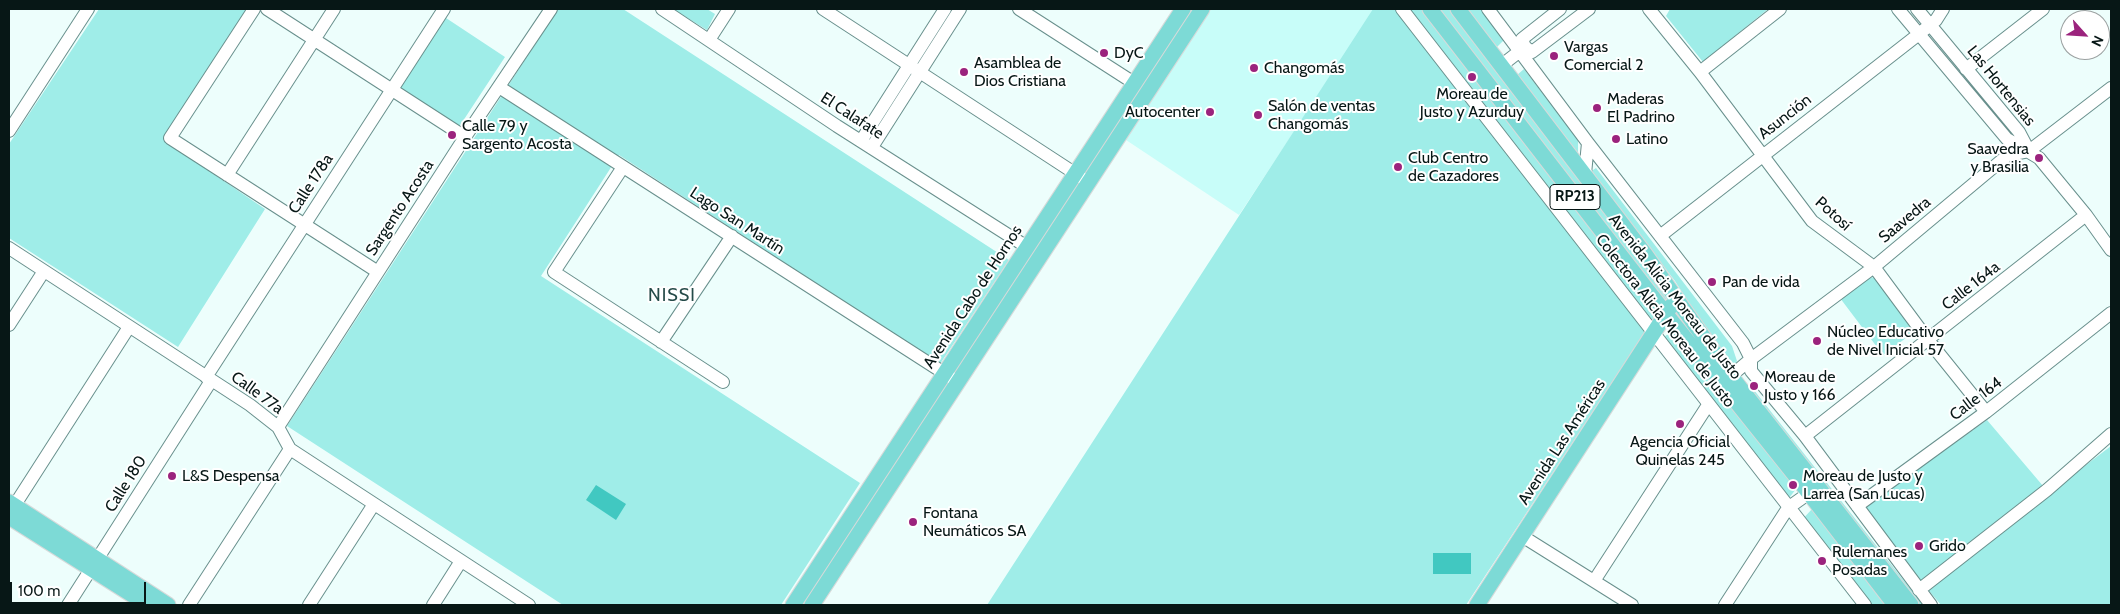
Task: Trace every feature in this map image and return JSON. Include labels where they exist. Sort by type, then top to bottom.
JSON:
[{"type":"main road","name":"Avenida Cabo de Hornos","points":[[793,605],[1183,9]]},
{"type":"main road","name":"Avenida Cabo de Hornos","points":[[812,605],[1202,9]]},
{"type":"main road","name":"Avenida Alicia Moreau de Justo","points":[[1430,9],[1666,314],[1726,380],[1911,605]]},
{"type":"main road","name":"Avenida Alicia Moreau de Justo","points":[[1458,9],[1585,174],[1676,298],[1726,380],[1894,605]]},
{"type":"main road","name":"Avenida Las Américas","points":[[1478,605],[1676,298]]},
{"type":"main road","points":[[10,509],[94,563],[168,605]]},
{"type":"main road","points":[[94,563],[148,605]]},
{"type":"street","points":[[9,130],[87,9]]},
{"type":"street","points":[[254,9],[170,138],[378,272]]},
{"type":"street","points":[[267,9],[465,137]]},
{"type":"street","points":[[227,175],[334,9]]},
{"type":"street","name":"Calle 178a","points":[[208,379],[304,225],[444,9]]},
{"type":"street","name":"Sargento Acosta","points":[[278,427],[465,137],[552,9]]},
{"type":"street","name":"El Calafate","points":[[662,9],[1027,248]]},
{"type":"street","points":[[709,40],[729,9]]},
{"type":"street","points":[[823,9],[1088,183]]},
{"type":"street","points":[[866,144],[914,68],[945,9]]},
{"type":"street","points":[[914,68],[960,9]]},
{"type":"street","points":[[1019,9],[1134,83]]},
{"type":"street","name":"Colectora Alicia Moreau de Justo","points":[[1402,9],[1865,605]]},
{"type":"street","points":[[1488,9],[1522,49],[1588,143],[1743,343],[1751,359],[1751,371],[1804,436],[1931,605]]},
{"type":"street","points":[[1522,49],[1522,39],[1560,9]]},
{"type":"street","points":[[1522,49],[1532,52],[1589,9]]},
{"type":"street","name":"Potosí","points":[[1649,9],[1700,72],[1812,222],[1874,267],[1928,340],[1986,412]]},
{"type":"street","points":[[1700,72],[1780,9]]},
{"type":"street","name":"Las Hortensias","points":[[1898,9],[2007,139],[2029,151]]},
{"type":"street","name":"Las Hortensias","points":[[1917,9],[2020,132],[2029,151]]},
{"type":"street","name":"Asunción","points":[[1660,236],[1919,34],[1936,20],[1943,9]]},
{"type":"street","points":[[1966,69],[2043,9]]},
{"type":"street","points":[[1502,65],[1522,49]]},
{"type":"street","name":"Lago San Martín","points":[[499,87],[958,382]]},
{"type":"street","name":"Saavedra","points":[[1726,380],[1751,359],[1874,267],[2008,155],[2029,151],[2111,88]]},
{"type":"street","points":[[1585,174],[1588,143]]},
{"type":"street","points":[[2029,151],[2039,158],[2086,215],[2111,250]]},
{"type":"street","points":[[623,166],[554,272],[722,382]]},
{"type":"street","name":"Calle 164a","points":[[1804,436],[2086,215]]},
{"type":"street","points":[[661,342],[732,236]]},
{"type":"street","name":"Calle 77a","points":[[9,248],[250,405],[278,427],[290,449],[529,605]]},
{"type":"street","points":[[9,325],[44,271]]},
{"type":"street","name":"Calle 164","points":[[1857,506],[1986,412],[2111,313]]},
{"type":"street","points":[[10,509],[130,326]]},
{"type":"street","name":"Calle 180","points":[[68,605],[208,379]]},
{"type":"street","points":[[1594,581],[1708,405]]},
{"type":"street","points":[[1919,590],[2047,490],[2111,434]]},
{"type":"street","points":[[189,605],[290,449]]},
{"type":"street","points":[[1725,605],[1788,508],[1809,493]]},
{"type":"street","points":[[309,605],[374,504]]},
{"type":"street","points":[[1522,536],[1632,605]]},
{"type":"street","points":[[433,605],[461,561]]},
{"type":"shaded area","points":[[99,9],[246,9],[251,12],[165,141],[265,209],[178,347],[9,238],[9,144]]},
{"type":"shaded area","points":[[558,9],[623,9],[1009,260],[940,364],[619,155],[541,276],[860,483],[781,605],[563,605],[287,426]]},
{"type":"shaded area","points":[[673,9],[707,9],[715,14],[707,30]]},
{"type":"shaded area","name":"Changomás","points":[[1211,9],[1375,9],[1239,215],[1123,138]]},
{"type":"shaded area","name":"Club Centro de Cazadores","points":[[1373,9],[1401,9],[1649,326],[1466,605],[987,605]]},
{"type":"shaded area","points":[[1409,9],[1426,9],[1661,313],[1652,325]]},
{"type":"shaded area","points":[[1438,9],[1455,9],[1670,296],[1661,303]]},
{"type":"shaded area","points":[[1467,9],[1481,9],[1504,40],[1496,48]]},
{"type":"shaded area","points":[[1670,9],[1768,9],[1703,62],[1666,16]]},
{"type":"shaded area","points":[[446,18],[505,57],[459,127],[400,88]]},
{"type":"shaded area","points":[[1524,69],[1578,140],[1578,158],[1517,75]]},
{"type":"shaded area","points":[[1596,168],[1732,346],[1737,361],[1731,370],[1675,281],[1590,172]]},
{"type":"shaded area","points":[[1868,277],[1877,278],[1912,325],[1910,335],[1883,355],[1840,298]]},
{"type":"shaded area","points":[[1672,330],[1796,489],[1786,502],[1659,342]]},
{"type":"shaded area","points":[[1750,385],[1923,605],[1916,605],[1745,389]]},
{"type":"shaded area","points":[[1987,420],[2049,493],[2111,446],[2111,605],[1941,605],[1861,510]]},
{"type":"shaded area","points":[[596,485],[626,504],[616,520],[586,500]]},
{"type":"shaded area","points":[[1812,509],[1889,605],[1864,605],[1800,522]]},
{"type":"shaded area","points":[[1433,553],[1471,553],[1471,574],[1433,574]]},
{"type":"place","name":"DyC","points":[[1104,53]]},
{"type":"place","name":"Vargas Comercial 2","points":[[1554,56]]},
{"type":"place","name":"Changomás","points":[[1254,68]]},
{"type":"place","name":"Asamblea de Dios Cristiana","points":[[964,72]]},
{"type":"place","name":"Moreau de Justo y Azurduy","points":[[1472,77]]},
{"type":"place","name":"Maderas El Padrino","points":[[1597,108]]},
{"type":"place","name":"Autocenter","points":[[1210,112]]},
{"type":"place","name":"Salón de ventas Changomás","points":[[1258,115]]},
{"type":"place","name":"Calle 79 y Sargento Acosta","points":[[452,135]]},
{"type":"place","name":"Latino","points":[[1616,139]]},
{"type":"place","name":"Saavedra y Brasilia","points":[[2039,158]]},
{"type":"place","name":"Club Centro de Cazadores","points":[[1398,167]]},
{"type":"place","name":"Pan de vida","points":[[1712,282]]},
{"type":"place","name":"Núcleo Educativo de Nivel Inicial 57","points":[[1817,341]]},
{"type":"place","name":"Moreau de Justo y 166","points":[[1754,386]]},
{"type":"place","name":"Agencia Oficial Quinelas 245","points":[[1680,424]]},
{"type":"place","name":"L&S Despensa","points":[[172,476]]},
{"type":"place","name":"Moreau de Justo y Larrea (San Lucas)","points":[[1793,485]]},
{"type":"place","name":"Fontana Neumáticos SA","points":[[913,522]]},
{"type":"place","name":"Grido","points":[[1919,546]]},
{"type":"place","name":"Rulemanes Posadas","points":[[1822,561]]},
{"type":"district","name":"NISSI","points":[[672,296]]}]
